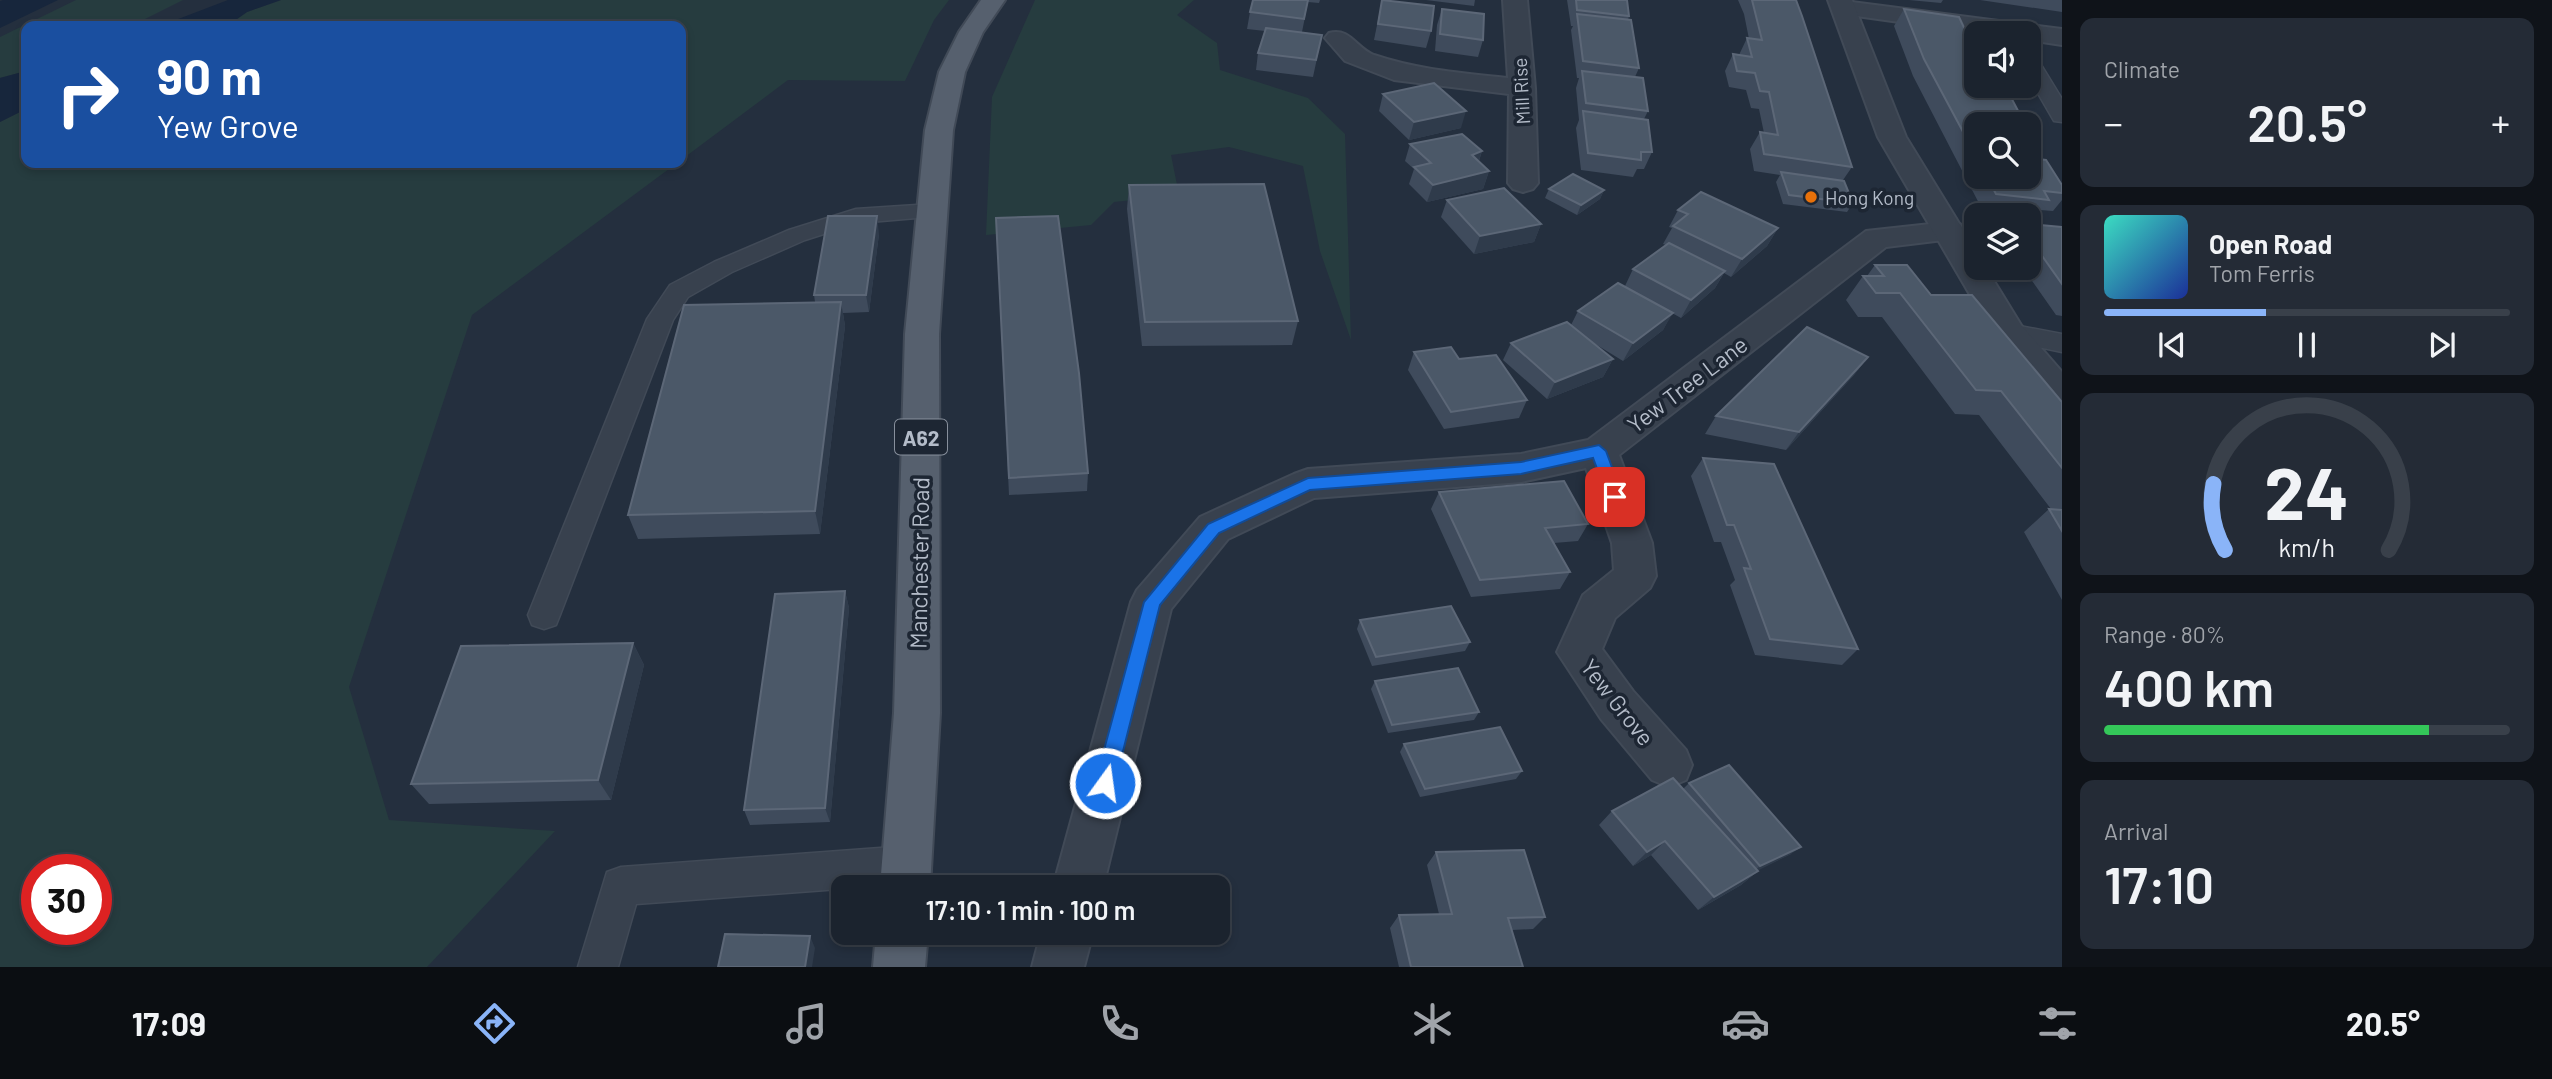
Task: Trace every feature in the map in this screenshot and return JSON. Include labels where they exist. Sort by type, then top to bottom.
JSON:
[{"type":"main road","name":"Manchester Road","points":[[906,875],[917,713],[922,334],[939,130],[952,72],[971,32],[993,0]]},
{"type":"main road","points":[[899,967],[901,945]]},
{"type":"street","name":"Mill Rise","points":[[1515,0],[1522,88],[1523,183]]},
{"type":"street","points":[[1964,24],[1842,4],[1892,137],[2010,333],[2062,395]]},
{"type":"street","points":[[2041,35],[2062,37]]},
{"type":"street","points":[[1338,38],[1354,56],[1403,74],[1522,88]]},
{"type":"street","name":"Yew Tree Lane","points":[[1081,875],[1152,602],[1214,528],[1308,484],[1521,468],[1599,451],[1877,238],[1948,231]]},
{"type":"street","name":"Yew Grove","points":[[1599,451],[1632,542],[1634,576],[1598,607],[1579,652],[1617,705],[1669,765]]},
{"type":"street","points":[[1058,967],[1064,945]]},
{"type":"lane","points":[[2041,81],[2062,116]]},
{"type":"lane","points":[[544,615],[660,319],[679,291],[723,267],[856,216],[932,211]]},
{"type":"lane","points":[[2010,333],[2062,343]]},
{"type":"lane","points":[[598,967],[621,886],[831,879]]},
{"type":"green space","points":[[76,0],[183,0],[141,21],[33,21]]},
{"type":"green space","points":[[281,0],[949,0],[934,20],[905,81],[788,80],[686,156],[686,21],[234,21],[247,12]]},
{"type":"green space","points":[[1035,0],[1194,0],[1177,15],[1217,43],[1220,70],[1308,98],[1345,134],[1351,340],[1320,251],[1303,166],[1229,147],[1171,155],[1179,195],[1114,202],[1091,225],[986,235],[992,97]]},
{"type":"green space","points":[[21,27],[21,72],[0,78],[0,37]]},
{"type":"green space","points":[[21,112],[21,168],[670,168],[472,315],[349,687],[389,820],[555,831],[427,967],[0,967],[0,122]]},
{"type":"water","points":[[58,0],[0,28],[0,1]]},
{"type":"water","points":[[228,0],[281,0],[247,12],[234,21],[173,21]]},
{"type":"water","points":[[21,72],[21,112],[0,122],[0,78]]},
{"type":"building","points":[[1253,0],[1308,0],[1304,19],[1250,12]]},
{"type":"building","points":[[1382,0],[1434,6],[1431,31],[1378,24]]},
{"type":"building","points":[[1576,0],[1627,0],[1629,16],[1577,10]]},
{"type":"building","points":[[1752,0],[1796,0],[1852,167],[1764,154],[1760,132],[1778,135],[1769,92],[1760,91],[1755,73],[1737,71],[1733,54],[1752,57],[1747,38],[1762,40]]},
{"type":"building","points":[[1442,9],[1484,14],[1483,40],[1440,34]]},
{"type":"building","points":[[1904,9],[1959,17],[1964,28],[1964,98],[2011,98],[2019,112],[1964,112],[1964,134],[1924,59]]},
{"type":"building","points":[[1577,14],[1631,20],[1639,68],[1583,61]]},
{"type":"building","points":[[1266,28],[1322,35],[1316,60],[1258,53]]},
{"type":"building","points":[[1582,71],[1643,78],[1648,111],[1586,103]]},
{"type":"building","points":[[1434,83],[1466,111],[1414,122],[1383,94]]},
{"type":"building","points":[[1583,111],[1648,120],[1652,152],[1641,152],[1641,160],[1588,153]]},
{"type":"building","points":[[1462,134],[1482,151],[1472,155],[1489,171],[1433,185],[1414,167],[1431,163],[1410,144]]},
{"type":"building","points":[[2041,159],[2046,160],[2062,185],[2062,193],[2044,191],[2049,200],[1996,194],[1993,189],[2041,189]]},
{"type":"building","points":[[1781,172],[1844,181],[1853,203],[1789,195]]},
{"type":"building","points":[[1573,174],[1604,190],[1581,205],[1549,189]]},
{"type":"building","points":[[1264,184],[1298,321],[1145,322],[1129,185]]},
{"type":"building","points":[[1504,188],[1541,224],[1480,236],[1447,200]]},
{"type":"building","points":[[1701,192],[1778,228],[1742,259],[1673,226],[1688,214],[1678,210]]},
{"type":"building","points":[[828,216],[877,216],[866,295],[814,295]]},
{"type":"building","points":[[1058,216],[1079,373],[1088,473],[1009,478],[996,218]]},
{"type":"building","points":[[2041,225],[2062,227],[2062,284],[2041,254]]},
{"type":"building","points":[[1669,243],[1725,271],[1691,300],[1633,269]]},
{"type":"building","points":[[1875,265],[1907,265],[1931,295],[1972,295],[2062,402],[2062,468],[2001,391],[1976,390],[1900,293],[1876,293],[1863,276],[1884,276]]},
{"type":"building","points":[[1618,283],[1673,313],[1633,343],[1578,311]]},
{"type":"building","points":[[841,302],[815,511],[628,515],[684,305]]},
{"type":"building","points":[[1567,322],[1613,359],[1555,382],[1511,343]]},
{"type":"building","points":[[1807,327],[1868,357],[1799,432],[1716,416]]},
{"type":"building","points":[[1451,347],[1459,359],[1496,355],[1527,400],[1451,412],[1414,352]]},
{"type":"building","points":[[1703,458],[1774,464],[1858,649],[1770,639],[1744,568],[1751,569],[1734,525],[1727,525]]},
{"type":"building","points":[[1564,481],[1588,524],[1545,528],[1570,572],[1480,580],[1439,492]]},
{"type":"building","points":[[2049,509],[2062,510],[2062,531]]},
{"type":"building","points":[[845,591],[825,808],[744,810],[775,594]]},
{"type":"building","points":[[1451,606],[1470,642],[1376,657],[1360,620]]},
{"type":"building","points":[[633,643],[598,780],[411,784],[461,646]]},
{"type":"building","points":[[1458,668],[1479,712],[1392,725],[1375,681]]},
{"type":"building","points":[[1500,727],[1522,771],[1425,789],[1404,744]]},
{"type":"building","points":[[1729,765],[1801,847],[1760,866],[1689,783]]},
{"type":"building","points":[[1673,778],[1758,871],[1714,897],[1665,841],[1647,852],[1612,811]]},
{"type":"building","points":[[1524,850],[1545,917],[1508,918],[1523,967],[1411,967],[1399,915],[1452,914],[1436,852]]},
{"type":"building","points":[[725,934],[810,936],[805,967],[718,967]]},
{"type":"place","name":"Hong Kong","points":[[1811,197]]},
{"type":"route","points":[[1105,783],[1152,602],[1214,528],[1308,484],[1521,468],[1599,451],[1615,497]]}]
